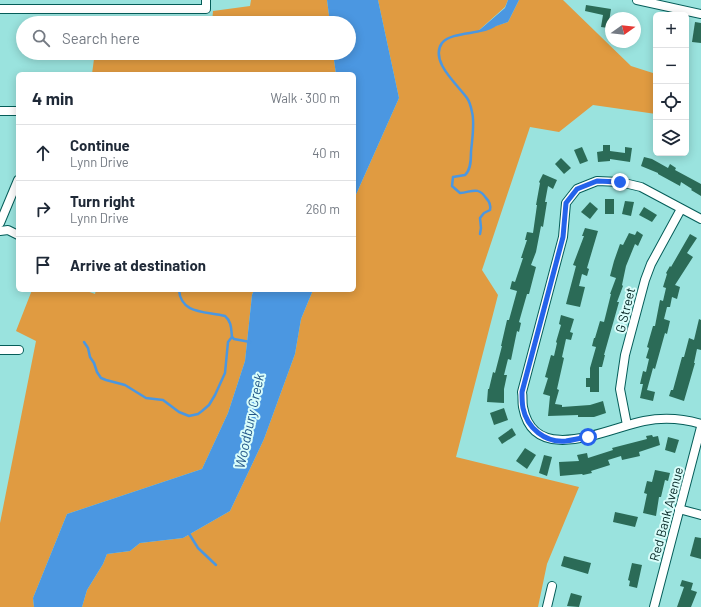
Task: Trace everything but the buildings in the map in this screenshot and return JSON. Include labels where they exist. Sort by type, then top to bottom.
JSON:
[{"type":"street","points":[[0,9],[206,9],[206,0]]},
{"type":"street","points":[[637,0],[701,14]]},
{"type":"street","points":[[0,111],[16,111]]},
{"type":"street","points":[[701,219],[641,187],[620,182],[597,181],[577,189],[566,203],[563,237],[522,392],[523,407],[530,425],[540,435],[554,440],[565,441],[588,437],[645,421],[684,419],[701,424]]},
{"type":"street","points":[[0,223],[16,185]]},
{"type":"street","name":"G Street","points":[[627,425],[620,389],[625,355],[647,274],[658,250],[681,209]]},
{"type":"street","points":[[0,231],[8,230],[16,234]]},
{"type":"street","points":[[0,350],[19,350]]},
{"type":"street","name":"Red Bank Avenue","points":[[654,607],[701,427]]},
{"type":"street","points":[[680,509],[701,515]]},
{"type":"street","points":[[547,607],[552,586]]},
{"type":"shaded area","points":[[251,0],[327,0],[329,16],[213,16],[213,11],[250,6]]},
{"type":"shaded area","points":[[378,0],[508,0],[505,7],[477,32],[508,22],[519,0],[563,0],[605,41],[605,48],[612,48],[631,66],[653,73],[653,114],[593,105],[559,132],[530,127],[482,270],[498,295],[456,457],[579,487],[547,564],[538,607],[82,607],[87,590],[103,564],[107,554],[130,551],[140,543],[183,538],[230,511],[264,439],[295,354],[301,319],[312,292],[356,292],[356,195],[399,98]]},
{"type":"shaded area","points":[[94,60],[334,60],[336,72],[92,72]]},
{"type":"shaded area","points":[[31,292],[90,292],[95,294],[96,292],[253,292],[245,361],[228,413],[202,469],[67,514],[33,598],[34,607],[0,607],[0,523],[36,341],[16,331]]},
{"type":"water","points":[[327,0],[378,0],[399,98],[356,195],[356,72],[336,72],[334,60],[356,60],[356,16],[329,16]]},
{"type":"water","points":[[508,0],[519,0],[508,22],[476,33],[505,8]]},
{"type":"water","name":"Woodbury Creek","points":[[253,292],[312,292],[301,319],[295,354],[264,439],[230,511],[183,538],[140,543],[130,551],[107,554],[103,564],[87,590],[82,607],[34,607],[33,598],[67,514],[202,469],[228,413],[245,361]]},
{"type":"waterway","points":[[480,234],[480,218],[484,213],[490,210],[489,202],[480,192],[474,191],[460,193],[452,186],[453,177],[465,175],[470,167],[473,116],[470,103],[467,98],[442,65],[439,57],[439,50],[442,43],[447,39],[459,35],[482,31],[494,26]]},
{"type":"waterway","points":[[84,342],[101,378],[125,385],[146,398],[163,400],[179,412],[189,416],[198,414],[209,405],[225,373],[228,342],[232,337],[231,328],[230,323],[225,316],[196,310],[184,304],[180,292]]},
{"type":"waterway","points":[[232,337],[234,339],[250,342]]},
{"type":"waterway","points":[[188,532],[198,548],[216,565]]},
{"type":"route","points":[[588,437],[565,441],[554,440],[540,435],[530,425],[523,407],[522,392],[563,237],[566,203],[577,189],[597,181],[620,182]]}]
